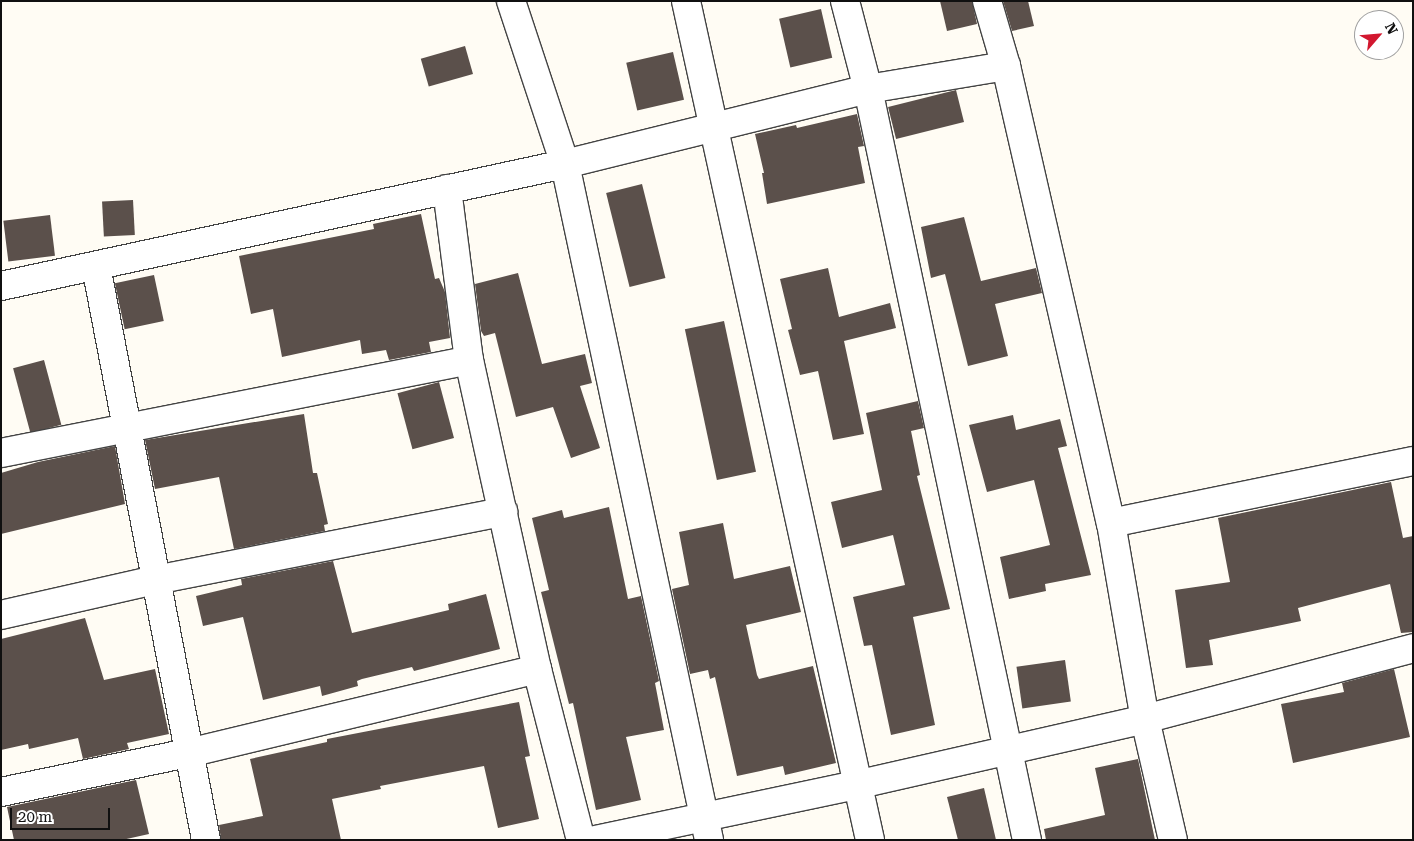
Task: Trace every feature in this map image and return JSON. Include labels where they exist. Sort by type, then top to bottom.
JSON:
[{"type":"street","points":[[511,1],[565,164],[707,828]]},
{"type":"street","points":[[686,1],[860,784],[870,840]]},
{"type":"street","points":[[845,1],[868,89],[1027,840]]},
{"type":"street","points":[[987,1],[1006,66],[1111,523],[1145,719],[1173,840]]},
{"type":"street","points":[[1,286],[565,164],[714,125],[868,89],[1006,66]]},
{"type":"street","points":[[447,188],[469,360],[537,669],[581,840]]},
{"type":"street","points":[[96,266],[206,840]]},
{"type":"street","points":[[1,453],[469,360]]},
{"type":"street","points":[[1111,523],[1413,461]]},
{"type":"street","points":[[1,615],[155,580],[503,512]]},
{"type":"street","points":[[596,840],[707,828],[860,784],[1009,748],[1145,719],[1413,648]]},
{"type":"street","points":[[1,792],[188,753],[537,669]]},
{"type":"building","points":[[940,1],[972,1],[977,24],[947,31]]},
{"type":"building","points":[[1003,1],[1028,1],[1034,26],[1012,31]]},
{"type":"building","points":[[821,9],[832,58],[790,67],[779,19]]},
{"type":"building","points":[[465,46],[473,74],[429,87],[421,59]]},
{"type":"building","points":[[673,52],[684,100],[637,111],[626,63]]},
{"type":"building","points":[[956,90],[964,122],[896,139],[888,107]]},
{"type":"building","points":[[857,114],[864,146],[858,147],[865,183],[767,204],[762,173],[764,173],[755,134],[796,125],[797,128]]},
{"type":"building","points":[[642,184],[665,278],[630,287],[606,193]]},
{"type":"building","points":[[133,200],[135,235],[104,237],[102,202]]},
{"type":"building","points":[[421,214],[435,279],[439,278],[445,292],[450,338],[429,342],[431,352],[389,360],[386,350],[362,354],[360,340],[282,357],[273,309],[251,314],[239,256],[374,229],[373,224]]},
{"type":"building","points":[[50,215],[55,256],[8,261],[3,221]]},
{"type":"building","points":[[964,217],[981,281],[1036,268],[1042,293],[995,304],[1008,356],[968,366],[945,274],[931,278],[921,227]]},
{"type":"building","points":[[828,268],[839,317],[890,303],[896,328],[844,341],[864,434],[833,440],[818,371],[800,375],[788,330],[792,329],[780,279]]},
{"type":"building","points":[[518,273],[542,364],[585,354],[592,383],[580,386],[600,448],[571,458],[553,407],[516,417],[495,333],[484,336],[481,331],[475,284]]},
{"type":"building","points":[[154,275],[164,321],[125,329],[115,283]]},
{"type":"building","points":[[724,321],[756,472],[717,480],[685,329]]},
{"type":"building","points":[[44,360],[61,425],[30,433],[13,368]]},
{"type":"building","points":[[439,382],[454,438],[412,449],[397,393]]},
{"type":"building","points":[[918,401],[924,428],[911,431],[920,475],[917,476],[950,609],[913,617],[935,725],[891,735],[872,645],[864,646],[853,597],[905,585],[893,535],[842,548],[831,502],[882,490],[866,413]]},
{"type":"building","points":[[304,414],[313,473],[317,473],[328,524],[324,525],[325,531],[234,549],[219,477],[155,489],[145,440]]},
{"type":"building","points":[[1013,415],[1016,430],[1060,419],[1067,446],[1058,448],[1091,575],[1045,584],[1046,591],[1009,599],[1000,557],[1050,545],[1034,480],[987,492],[969,425]]},
{"type":"building","points":[[115,446],[125,504],[1,534],[1,473],[38,462]]},
{"type":"building","points":[[1391,482],[1403,538],[1413,536],[1413,632],[1401,633],[1390,584],[1298,608],[1301,621],[1209,640],[1213,665],[1186,668],[1175,590],[1230,582],[1218,518]]},
{"type":"building","points":[[609,507],[628,599],[641,596],[659,681],[655,683],[664,730],[626,737],[641,800],[596,810],[573,703],[569,704],[541,592],[549,590],[532,518],[562,510],[564,518]]},
{"type":"building","points":[[723,523],[734,579],[790,566],[801,612],[746,625],[757,675],[759,679],[813,666],[836,763],[785,775],[783,766],[737,776],[715,677],[710,679],[708,670],[690,674],[672,589],[689,585],[679,532]]},
{"type":"building","points":[[333,561],[352,633],[449,610],[448,604],[486,594],[500,649],[414,671],[412,667],[362,679],[357,681],[358,686],[322,696],[320,686],[263,700],[243,617],[203,626],[196,596],[242,585],[241,579]]},
{"type":"building","points":[[85,618],[104,680],[155,669],[169,734],[127,743],[129,749],[83,759],[78,738],[29,749],[28,744],[1,750],[1,639]]},
{"type":"building","points":[[1065,660],[1071,702],[1022,708],[1016,667]]},
{"type":"building","points":[[1394,669],[1410,737],[1293,763],[1281,704],[1344,692],[1342,683]]},
{"type":"building","points":[[519,702],[530,756],[525,757],[539,819],[498,828],[484,766],[380,786],[381,789],[332,799],[341,840],[221,840],[219,825],[263,816],[250,759],[327,742],[327,739]]},
{"type":"building","points":[[1138,759],[1155,840],[1046,840],[1044,829],[1105,815],[1095,768]]},
{"type":"building","points":[[136,780],[149,834],[122,840],[14,840],[7,807]]},
{"type":"building","points":[[984,788],[996,840],[958,840],[947,797]]}]
